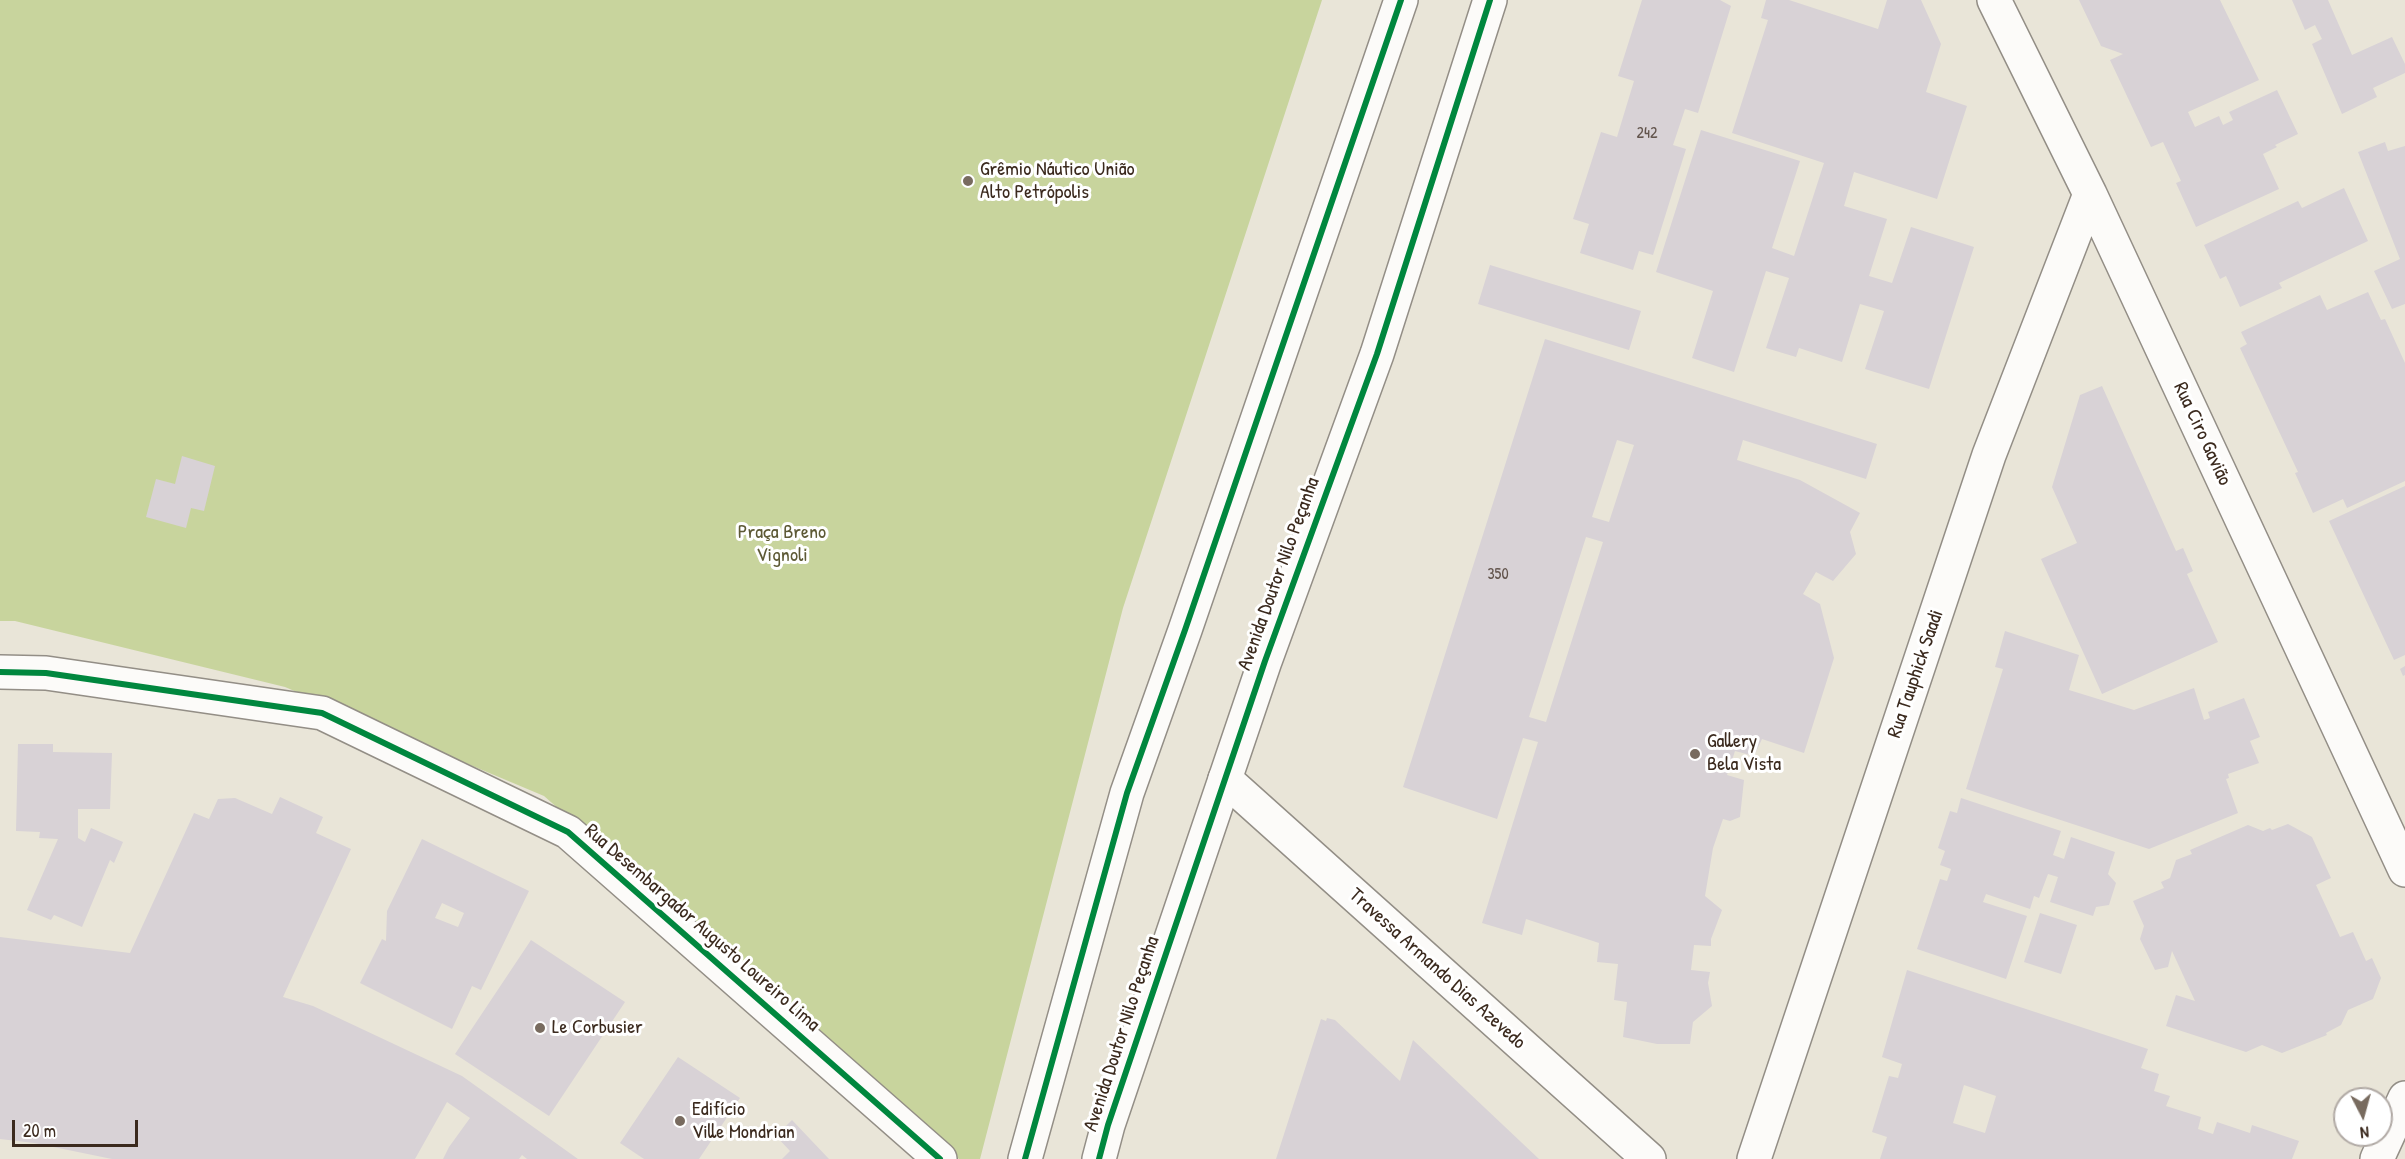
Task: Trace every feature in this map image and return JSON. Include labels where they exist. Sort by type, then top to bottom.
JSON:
[{"type":"street","points":[[1025,1159],[1127,793],[1401,0]]},
{"type":"street","name":"Avenida Doutor Nilo Peçanha","points":[[1099,1159],[1108,1125],[1269,650],[1377,354],[1490,0]]},
{"type":"street","name":"Rua Ciro Gavião","points":[[1994,0],[2090,194],[2405,870]]},
{"type":"street","name":"Rua Tauphick Saadi","points":[[1754,1159],[1989,455],[2090,194]]},
{"type":"street","name":"Rua Desembargador Augusto Loureiro Lima","points":[[0,672],[46,673],[322,713],[568,832],[940,1159]]},
{"type":"street","name":"Travessa Armando Dias Azevedo","points":[[1226,779],[1649,1159]]},
{"type":"street","points":[[2377,1159],[2405,1098]]},
{"type":"green space","name":"Praça Breno Vignoli","points":[[0,0],[1322,0],[1123,608],[980,1159],[959,1159],[544,796],[285,687],[15,621],[0,621]]},
{"type":"building","points":[[1642,0],[1720,0],[1731,6],[1698,113],[1685,109],[1673,145],[1686,149],[1653,255],[1639,251],[1633,270],[1580,253],[1589,224],[1573,219],[1601,132],[1617,137],[1634,81],[1618,76]]},
{"type":"building","points":[[1766,0],[1789,0],[1878,29],[1887,0],[1921,0],[1941,44],[1926,92],[1967,106],[1937,199],[1854,172],[1844,206],[1887,219],[1869,276],[1892,283],[1911,227],[1974,247],[1929,389],[1865,369],[1884,311],[1860,304],[1842,362],[1799,348],[1796,357],[1766,348],[1789,278],[1766,271],[1734,372],[1692,358],[1713,291],[1656,272],[1701,130],[1800,161],[1772,248],[1794,256],[1824,163],[1732,133],[1768,20],[1761,18]]},
{"type":"building","points":[[2079,0],[2220,0],[2259,80],[2188,112],[2195,127],[2219,116],[2223,125],[2233,120],[2229,112],[2277,90],[2298,134],[2275,145],[2277,147],[2263,154],[2279,189],[2196,227],[2176,183],[2181,181],[2163,142],[2151,147],[2110,60],[2123,54],[2101,46]]},
{"type":"building","points":[[2292,0],[2328,0],[2352,55],[2392,37],[2405,64],[2405,73],[2373,88],[2377,97],[2342,114],[2312,44],[2322,39],[2315,25],[2305,30]]},
{"type":"building","points":[[2385,142],[2388,151],[2405,146],[2405,304],[2392,309],[2374,271],[2400,259],[2358,152]]},
{"type":"building","points":[[2344,188],[2368,241],[2279,283],[2282,288],[2240,307],[2226,276],[2220,279],[2204,245],[2298,201],[2302,208]]},
{"type":"building","points":[[1490,265],[1641,311],[1629,350],[1478,304]]},
{"type":"building","points":[[2368,292],[2381,320],[2385,319],[2405,363],[2405,481],[2347,508],[2343,499],[2313,513],[2295,473],[2298,472],[2240,348],[2247,344],[2241,332],[2320,295],[2327,310]]},
{"type":"building","points":[[1545,339],[1877,444],[1866,479],[1743,440],[1737,460],[1800,480],[1860,513],[1850,532],[1856,554],[1833,581],[1816,572],[1803,594],[1820,604],[1834,658],[1804,753],[1762,739],[1754,756],[1735,751],[1727,775],[1744,780],[1740,817],[1730,821],[1723,819],[1713,848],[1705,896],[1722,910],[1711,939],[1711,946],[1694,945],[1691,970],[1710,972],[1708,983],[1712,1006],[1693,1022],[1690,1044],[1657,1044],[1623,1037],[1627,1002],[1614,1000],[1618,964],[1597,962],[1599,943],[1526,919],[1522,935],[1482,923],[1538,742],[1523,738],[1497,819],[1403,787]],"holes":[[[1617,440],[1634,445],[1609,522],[1592,517]],[[1586,537],[1603,542],[1546,722],[1529,717]]]},
{"type":"building","points":[[2102,386],[2176,551],[2183,548],[2193,571],[2187,574],[2218,642],[2102,694],[2041,559],[2077,543],[2052,487],[2080,395]]},
{"type":"building","points":[[182,456],[215,466],[204,511],[191,508],[186,528],[146,517],[156,479],[175,484]]},
{"type":"building","points":[[2405,486],[2405,655],[2394,660],[2329,521]]},
{"type":"building","points":[[2005,631],[2079,655],[2069,690],[2134,710],[2194,688],[2204,720],[2210,718],[2208,712],[2244,698],[2260,737],[2250,741],[2259,763],[2228,774],[2229,778],[2226,779],[2238,813],[2149,849],[1966,789],[2003,669],[1995,667]]},
{"type":"building","points":[[2405,666],[2405,675],[2403,676],[2400,669]]},
{"type":"building","points":[[18,744],[53,744],[53,752],[112,753],[110,809],[78,809],[78,838],[85,842],[91,828],[123,842],[114,863],[110,860],[82,927],[54,915],[51,920],[27,910],[58,839],[39,838],[40,832],[16,831]]},
{"type":"building","points":[[280,797],[323,817],[316,833],[351,849],[283,997],[313,1006],[462,1076],[578,1159],[527,1159],[522,1155],[519,1159],[443,1159],[470,1118],[447,1102],[415,1159],[112,1159],[34,1143],[0,1139],[0,937],[130,953],[194,813],[209,819],[218,799],[235,798],[272,814]]},
{"type":"building","points":[[1961,798],[2061,831],[2053,855],[2064,859],[2071,837],[2115,852],[2108,874],[2116,883],[2109,905],[2096,907],[2093,916],[2050,902],[2058,877],[2048,874],[2039,898],[2034,896],[2030,909],[1986,894],[1983,902],[2027,916],[2006,979],[1917,949],[1940,879],[1947,881],[1951,869],[1940,865],[1945,851],[1938,848],[1950,811],[1957,813]]},
{"type":"building","points":[[2288,824],[2312,837],[2331,878],[2316,885],[2340,937],[2353,932],[2366,961],[2372,958],[2381,978],[2373,999],[2348,1010],[2341,1025],[2326,1033],[2327,1035],[2282,1053],[2262,1045],[2246,1052],[2166,1026],[2176,995],[2195,1001],[2172,951],[2168,967],[2155,970],[2140,939],[2144,926],[2133,901],[2164,888],[2161,882],[2170,878],[2176,860],[2192,854],[2190,850],[2248,825],[2263,831]]},
{"type":"building","points":[[422,839],[529,891],[481,990],[472,986],[452,1029],[360,983],[382,939],[386,941],[387,911]],"holes":[[[442,903],[464,913],[458,927],[435,918]]]},
{"type":"building","points":[[2040,913],[2077,925],[2061,974],[2024,962]]},
{"type":"building","name":"Le Corbusier","points":[[531,940],[625,1002],[549,1116],[455,1054]]},
{"type":"building","points":[[1907,970],[2148,1049],[2141,1068],[2159,1074],[2154,1091],[2170,1096],[2166,1106],[2201,1117],[2198,1129],[2213,1134],[2217,1122],[2250,1133],[2252,1125],[2299,1141],[2292,1159],[1880,1159],[1887,1137],[1872,1132],[1889,1076],[1898,1078],[1902,1064],[1882,1057]],"holes":[[[1964,1085],[1996,1096],[1985,1133],[1953,1123]]]},
{"type":"building","points":[[1327,1018],[1335,1020],[1400,1081],[1413,1040],[1539,1159],[1276,1159],[1321,1019],[1326,1021]]},
{"type":"building","name":"Edifício Ville Mondrian","points":[[678,1057],[740,1098],[699,1159],[644,1159],[620,1143]]},
{"type":"building","points":[[792,1120],[829,1159],[782,1159],[790,1151],[776,1136]]},
{"type":"cycle path","points":[[1025,1159],[1127,793],[1401,0]]},
{"type":"cycle path","points":[[1099,1159],[1108,1125],[1265,661],[1377,354],[1490,0]]},
{"type":"cycle path","points":[[0,672],[46,673],[322,713],[568,832],[940,1159]]},
{"type":"place","name":"Grêmio Náutico União Alto Petrópolis","points":[[968,181]]},
{"type":"place","name":"Gallery Bela Vista","points":[[1695,754]]},
{"type":"place","name":"Le Corbusier","points":[[540,1028]]},
{"type":"place","name":"Edifício Ville Mondrian","points":[[680,1121]]}]
